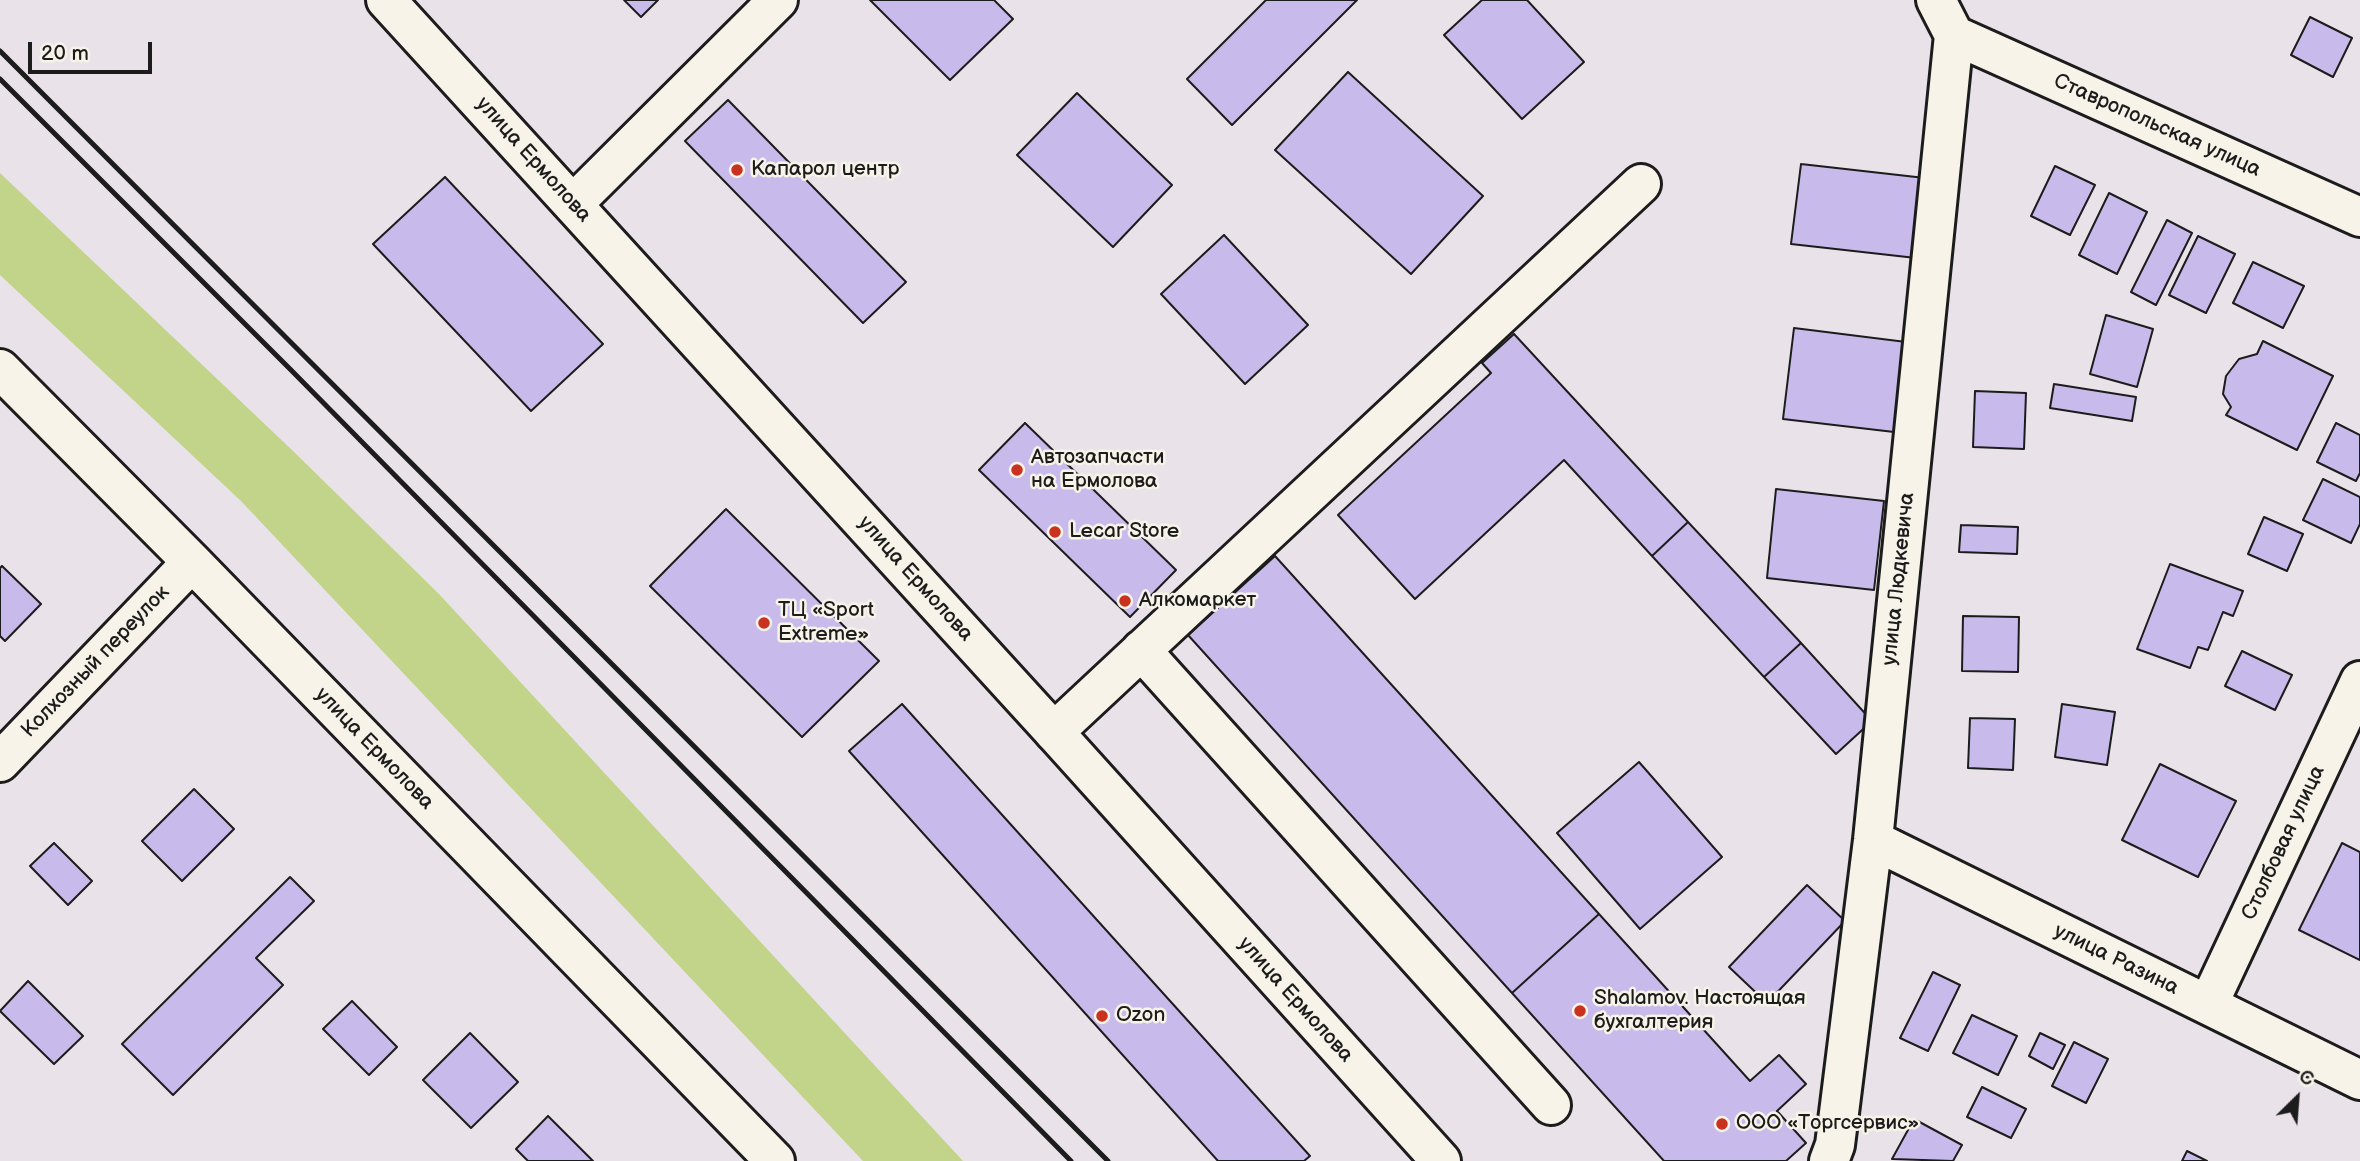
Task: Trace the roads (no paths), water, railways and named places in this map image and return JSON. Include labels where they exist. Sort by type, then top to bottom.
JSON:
[{"type":"street","name":"улица Ермолова","points":[[386,0],[1441,1161]]},
{"type":"street","points":[[573,204],[778,0]]},
{"type":"street","points":[[1936,0],[1954,35]]},
{"type":"street","name":"Ставропольская улица","points":[[1954,35],[2360,217]]},
{"type":"street","name":"улица Людкевича","points":[[1829,1161],[1835,1144],[1872,840],[1954,35]]},
{"type":"street","points":[[1054,732],[1641,184]]},
{"type":"street","name":"улица Ермолова","points":[[0,369],[192,562],[775,1161]]},
{"type":"street","name":"Колхозный переулок","points":[[0,762],[192,562]]},
{"type":"street","points":[[1141,650],[1551,1105]]},
{"type":"street","name":"Столбовая улица","points":[[2208,1005],[2360,681]]},
{"type":"street","name":"улица Разина","points":[[1872,840],[2360,1080]]},
{"type":"railway","points":[[0,51],[1108,1161]]},
{"type":"railway","points":[[0,79],[1071,1161]]},
{"type":"place","name":"Капарол центр","points":[[737,170]]},
{"type":"place","name":"Автозапчасти на Ермолова","points":[[1017,470]]},
{"type":"place","name":"Lecar Store","points":[[1055,532]]},
{"type":"place","name":"Алкомаркет","points":[[1125,601]]},
{"type":"place","name":"ТЦ «Sport Extreme»","points":[[764,623]]},
{"type":"place","name":"Shalamov. Настоящая бухгалтерия","points":[[1580,1011]]},
{"type":"place","name":"Ozon","points":[[1102,1016]]},
{"type":"place","name":"ООО «Торгсервис»","points":[[1722,1124]]}]
